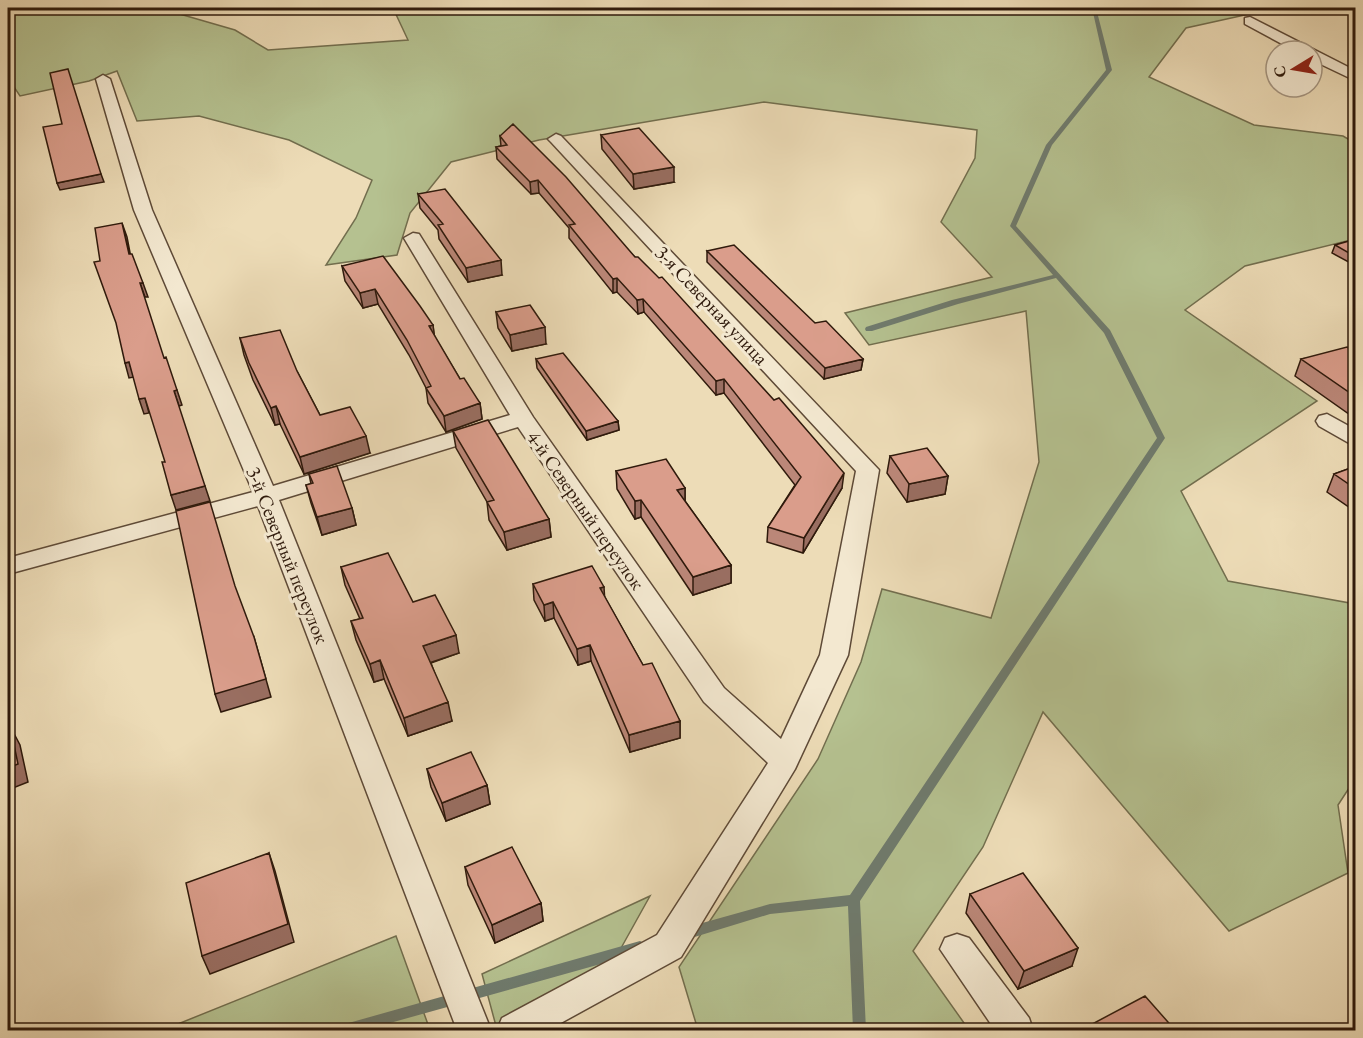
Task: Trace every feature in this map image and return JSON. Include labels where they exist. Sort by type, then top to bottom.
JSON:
[{"type":"street","points":[[1250,21],[1283,39]]},
{"type":"street","points":[[1324,61],[1356,77]]},
{"type":"street","name":"3-й Северный переулок","points":[[103,79],[143,210],[266,496],[474,1030]]},
{"type":"street","name":"3-я Северная улица","points":[[556,139],[868,470],[834,655],[785,761]]},
{"type":"street","name":"4-й Северный переулок","points":[[413,238],[523,418],[714,695],[785,761]]},
{"type":"street","points":[[8,566],[266,496],[523,418]]},
{"type":"street","points":[[1327,421],[1356,440]]},
{"type":"street","points":[[515,1030],[669,946],[785,761]]},
{"type":"street","points":[[957,949],[1016,1030]]},
{"type":"green space","points":[[8,8],[159,8],[235,30],[268,50],[408,40],[393,8],[1277,8],[1186,28],[1149,77],[1254,125],[1343,136],[1355,143],[1355,239],[1245,266],[1185,310],[1317,401],[1181,491],[1228,581],[1355,604],[1355,779],[1338,805],[1348,873],[1229,931],[1043,712],[983,847],[913,951],[969,1030],[698,1030],[679,967],[818,759],[861,662],[882,589],[991,618],[1039,462],[1026,311],[869,345],[845,313],[992,277],[941,222],[975,158],[977,130],[764,102],[539,140],[451,162],[410,213],[397,255],[326,265],[356,218],[372,180],[289,140],[199,116],[137,121],[117,71],[89,81],[20,96],[8,78]]},
{"type":"green space","points":[[650,896],[611,966],[496,1026],[482,974]]},
{"type":"green space","points":[[396,936],[430,1030],[163,1030]]},
{"type":"building","points":[[68,69],[101,174],[57,183],[43,127],[62,124],[50,73]]},
{"type":"building","points":[[513,124],[566,177],[635,257],[638,257],[659,278],[662,277],[774,400],[779,398],[844,473],[804,538],[768,527],[801,477],[724,379],[716,381],[643,299],[637,300],[617,278],[613,279],[569,225],[575,224],[538,180],[530,182],[496,147],[507,145],[500,136]]},
{"type":"building","points":[[639,128],[674,167],[633,174],[601,135]]},
{"type":"building","points":[[445,189],[501,260],[466,268],[438,225],[443,224],[418,194]]},
{"type":"building","points":[[122,223],[129,254],[132,254],[143,283],[140,283],[164,358],[166,357],[177,390],[174,391],[205,486],[171,495],[162,462],[165,462],[145,398],[139,399],[129,362],[125,363],[116,323],[94,262],[100,261],[95,228]]},
{"type":"building","points":[[1356,239],[1356,257],[1335,245]]},
{"type":"building","points":[[734,245],[815,323],[826,321],[863,359],[825,368],[707,251]]},
{"type":"building","points":[[383,256],[433,325],[429,326],[460,379],[464,378],[480,403],[444,416],[426,388],[431,386],[407,340],[375,289],[360,293],[342,266]]},
{"type":"building","points":[[530,305],[545,327],[510,335],[496,312]]},
{"type":"building","points":[[280,330],[297,371],[320,415],[350,407],[366,436],[300,457],[276,406],[271,408],[249,363],[240,338]]},
{"type":"building","points":[[1347,347],[1356,352],[1356,397],[1301,359]]},
{"type":"building","points":[[563,353],[618,421],[586,431],[536,359]]},
{"type":"building","points":[[488,420],[549,519],[504,532],[487,502],[494,500],[453,431]]},
{"type":"building","points":[[927,448],[948,476],[909,484],[890,456]]},
{"type":"building","points":[[666,459],[685,488],[677,490],[731,565],[693,577],[641,500],[635,501],[616,471]]},
{"type":"building","points":[[337,466],[352,508],[317,517],[306,485],[313,483],[309,474]]},
{"type":"building","points":[[1356,466],[1356,489],[1334,474]]},
{"type":"building","points":[[210,502],[266,679],[215,694],[176,511]]},
{"type":"building","points":[[388,553],[413,602],[435,595],[456,635],[423,646],[448,702],[404,718],[380,660],[370,664],[351,621],[363,618],[341,567]]},
{"type":"building","points":[[592,566],[604,587],[600,588],[643,665],[652,663],[680,721],[629,735],[590,645],[577,649],[553,602],[544,605],[533,584]]},
{"type":"building","points":[[10,726],[18,764],[8,768],[8,727]]},
{"type":"building","points":[[471,752],[487,785],[442,803],[427,769]]},
{"type":"building","points":[[512,847],[541,903],[492,925],[465,867]]},
{"type":"building","points":[[269,853],[288,924],[202,956],[186,883]]},
{"type":"building","points":[[1023,873],[1078,948],[1024,971],[970,894]]},
{"type":"building","points":[[1145,996],[1175,1030],[1081,1030]]},
{"type":"waterway","points":[[854,900],[1161,438],[1107,332],[1013,226],[1049,145],[1109,70],[1094,8]]},
{"type":"waterway","points":[[869,329],[955,302],[1057,276]]},
{"type":"waterway","points":[[688,933],[770,909],[854,900]]},
{"type":"waterway","points":[[854,900],[859,1030]]},
{"type":"waterway","points":[[345,1030],[640,947]]}]
